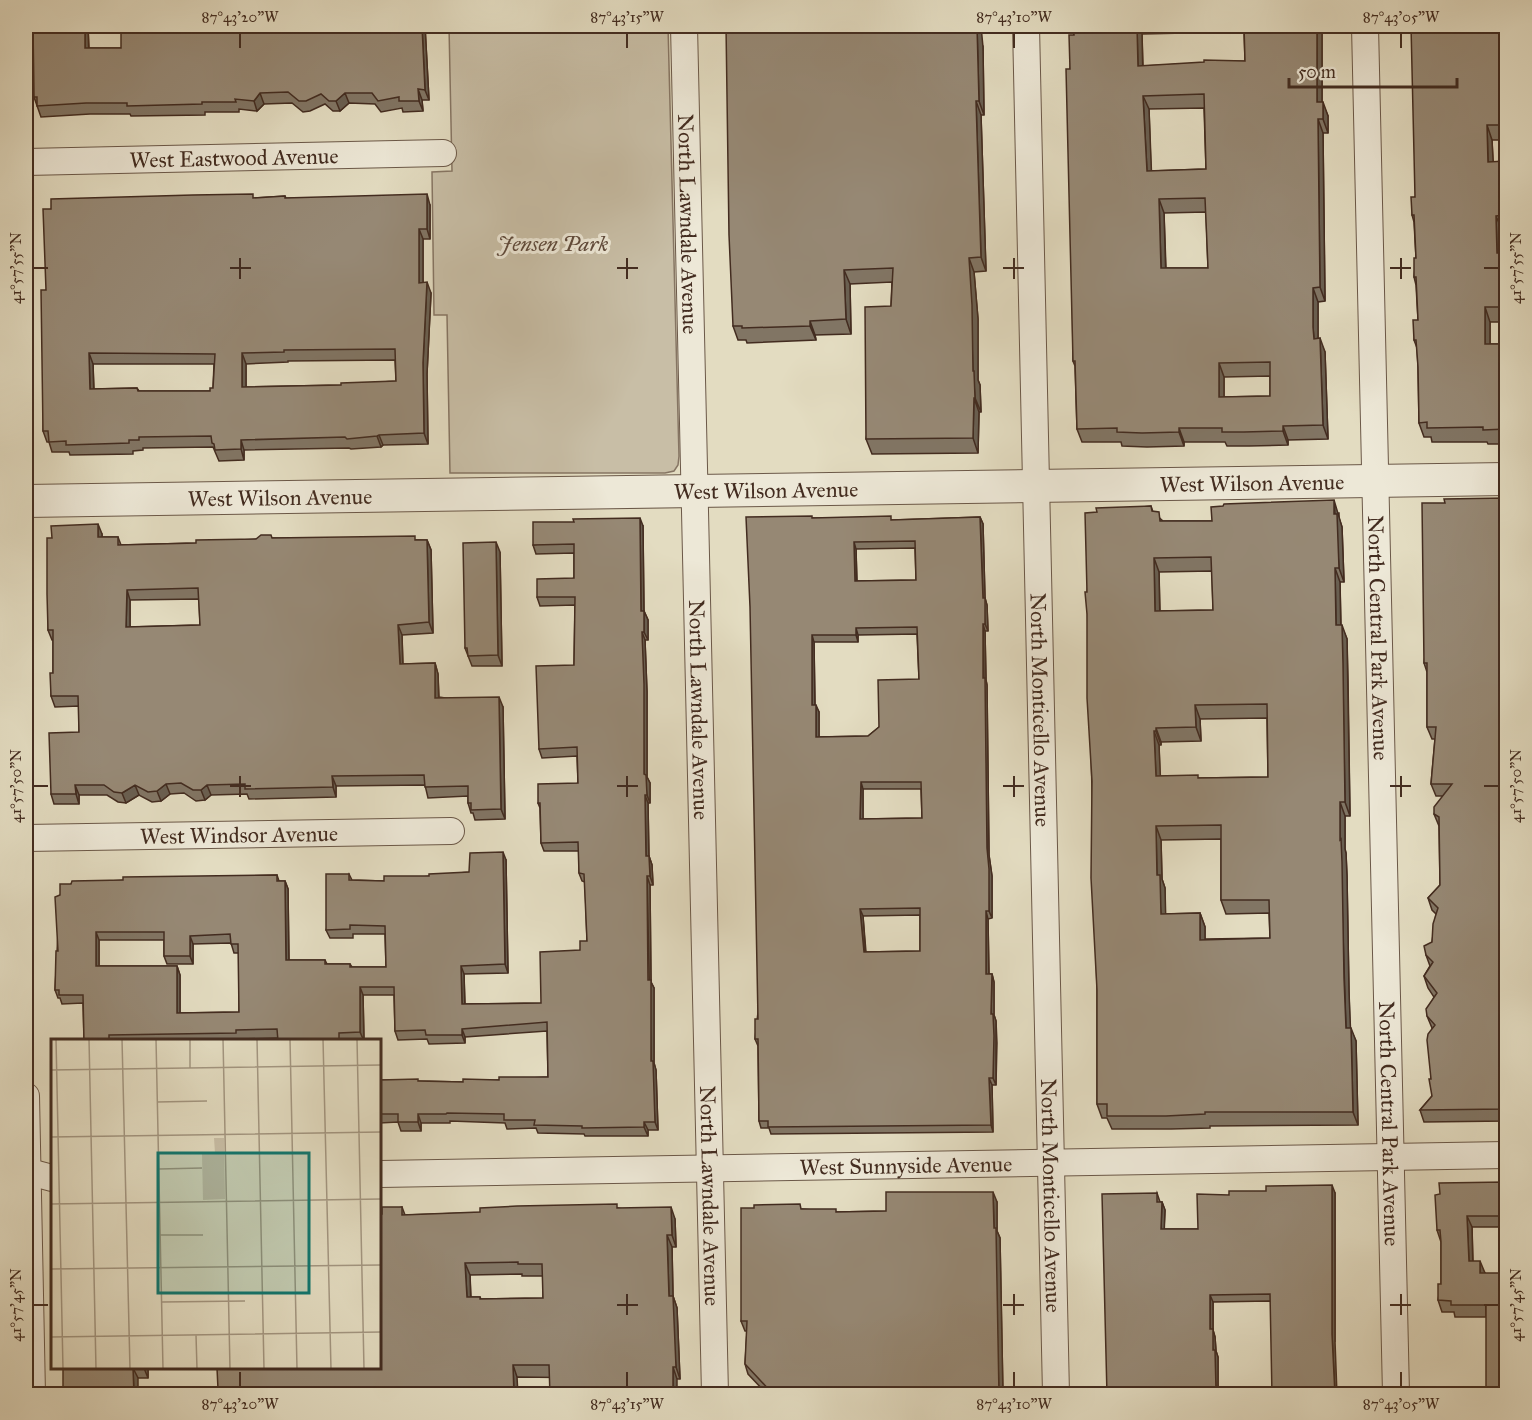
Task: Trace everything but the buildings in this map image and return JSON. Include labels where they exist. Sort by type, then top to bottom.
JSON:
[{"type":"street","name":"North Lawndale Avenue","points":[[684,26],[714,1395]]},
{"type":"street","name":"North Monticello Avenue","points":[[1026,26],[1056,1395]]},
{"type":"street","name":"North Central Park Avenue","points":[[1365,26],[1396,1395]]},
{"type":"street","name":"West Eastwood Avenue","points":[[26,162],[443,153]]},
{"type":"street","name":"West Wilson Avenue","points":[[26,501],[1506,479]]},
{"type":"street","name":"West Windsor Avenue","points":[[26,838],[451,831]]},
{"type":"street","points":[[26,1096],[32,1395]]},
{"type":"street","name":"West Sunnyside Avenue","points":[[381,1174],[1506,1155]]},
{"type":"street","points":[[26,1172],[51,1178]]},
{"type":"green space","name":"Jensen Park","points":[[449,26],[668,26],[679,456],[678,465],[674,471],[665,473],[450,473],[447,315],[434,315],[432,172],[452,171]]}]
